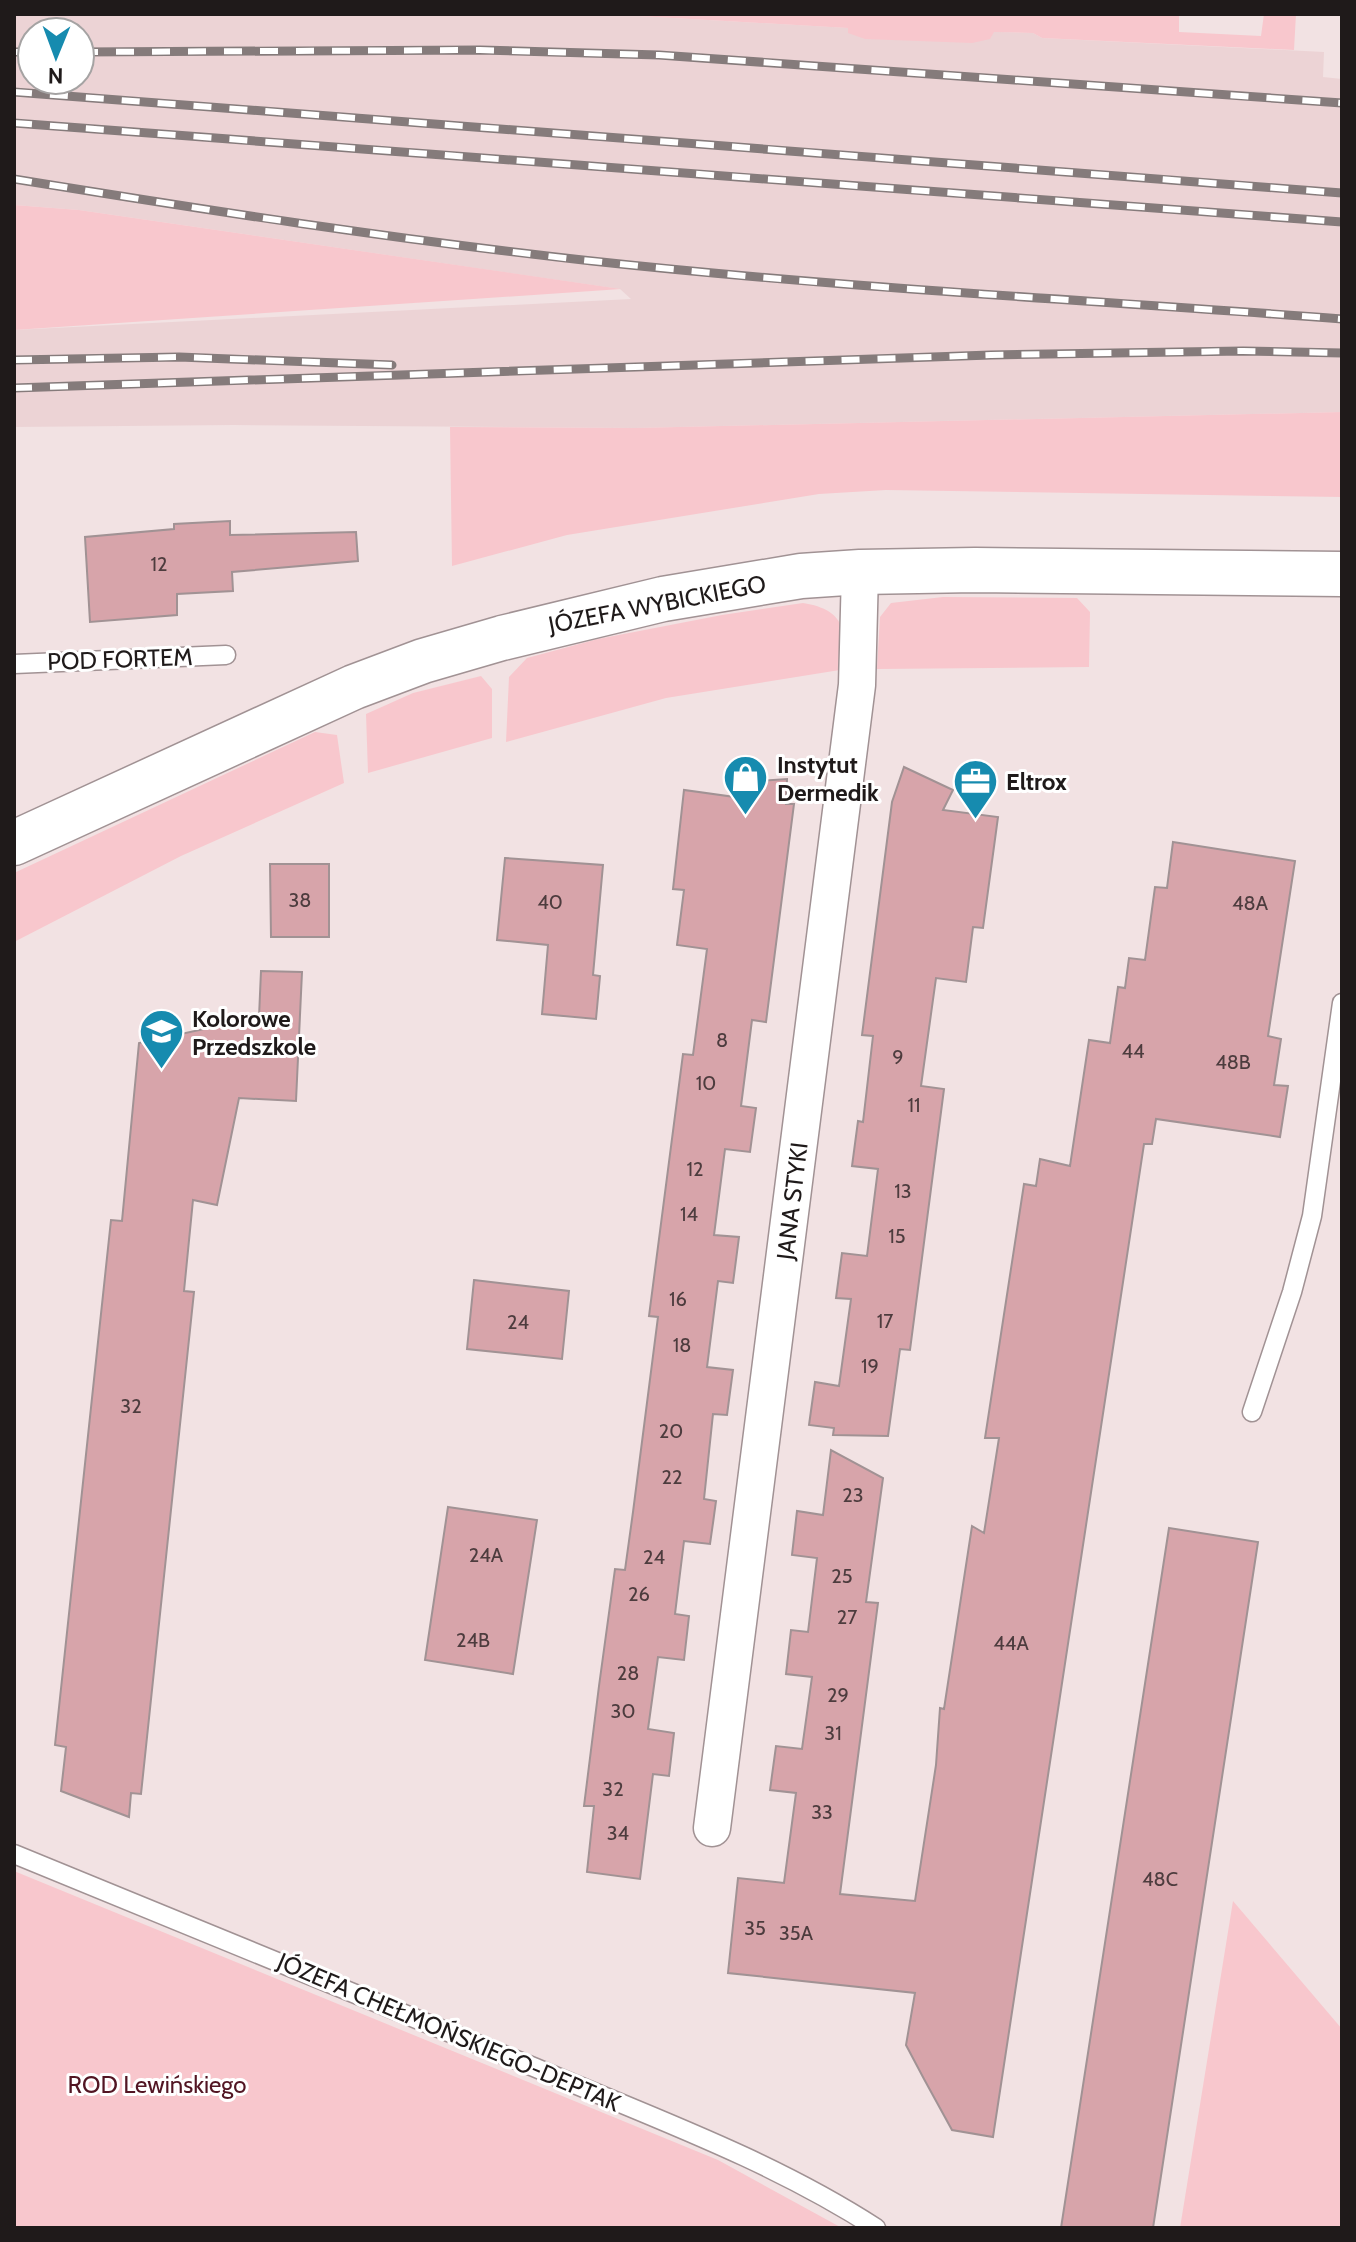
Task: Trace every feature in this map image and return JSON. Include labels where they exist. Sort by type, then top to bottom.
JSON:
[{"type":"street","name":"JÓZEFA WYBICKIEGO","points":[[14,843],[277,720],[423,661],[574,619],[663,599],[801,576],[860,572],[990,570],[1342,574]]},
{"type":"street","name":"JANA STYKI","points":[[712,1828],[857,685],[860,572]]},
{"type":"lane","name":"POD FORTEM","points":[[14,664],[226,655]]},
{"type":"lane","points":[[1252,1412],[1292,1292],[1312,1216],[1342,1003]]},
{"type":"lane","name":"JÓZEFA CHEŁMOŃSKIEGO-DEPTAK","points":[[14,1854],[300,1969],[723,2147],[807,2187],[876,2228]]},
{"type":"shaded area","points":[[14,14],[604,14],[849,28],[1033,33],[1042,38],[1324,52],[1323,77],[1342,79],[1342,412],[635,428],[14,427],[14,330],[631,299],[620,289],[79,210],[14,205]]},
{"type":"green space","points":[[604,14],[1179,14],[1179,32],[1261,36],[1264,14],[1296,14],[1294,50],[1042,38],[1033,33],[994,32],[990,39],[972,43],[865,39],[848,33],[848,28]]},
{"type":"green space","points":[[14,205],[79,210],[621,289],[14,330]]},
{"type":"green space","points":[[1342,412],[1342,497],[886,490],[819,494],[567,535],[452,566],[450,427],[635,428]]},
{"type":"green space","points":[[943,597],[1077,598],[1090,612],[1089,667],[877,669],[880,617],[891,603]]},
{"type":"green space","points":[[803,603],[817,606],[836,617],[844,634],[846,669],[666,698],[506,742],[509,677],[527,658],[598,639]]},
{"type":"green space","points":[[481,676],[492,689],[492,738],[368,773],[366,714],[413,693]]},
{"type":"green space","points":[[315,732],[337,735],[344,783],[181,856],[14,942],[14,873]]},
{"type":"green space","name":"ROD Lewińskiego","points":[[14,1871],[718,2160],[842,2228],[14,2228]]},
{"type":"green space","points":[[1233,1901],[1342,2029],[1342,2228],[1180,2228]]},
{"type":"building","points":[[230,521],[230,535],[356,532],[358,561],[232,572],[233,591],[177,594],[177,615],[90,622],[85,537],[174,529],[174,524]]},
{"type":"building","points":[[904,767],[953,790],[943,810],[998,817],[983,928],[973,927],[966,982],[936,978],[921,1086],[944,1089],[910,1350],[900,1349],[888,1436],[833,1435],[834,1428],[809,1425],[815,1382],[839,1386],[851,1299],[836,1298],[842,1253],[867,1256],[878,1169],[852,1166],[858,1121],[863,1122],[873,1036],[862,1035],[892,802]]},
{"type":"building","points":[[787,779],[786,804],[794,804],[766,1022],[752,1020],[741,1106],[756,1108],[750,1152],[725,1149],[714,1235],[739,1237],[733,1283],[718,1281],[707,1367],[733,1370],[727,1415],[713,1414],[704,1499],[716,1501],[710,1544],[684,1541],[675,1614],[689,1616],[684,1660],[658,1657],[648,1729],[674,1733],[669,1776],[653,1774],[640,1879],[587,1872],[594,1806],[584,1806],[599,1686],[615,1569],[625,1570],[658,1317],[649,1316],[683,1054],[693,1055],[707,949],[677,945],[684,890],[673,889],[684,790],[735,797],[733,783]]},
{"type":"building","points":[[1173,842],[1295,861],[1268,1036],[1281,1039],[1274,1085],[1288,1086],[1280,1137],[1156,1119],[1152,1144],[1144,1144],[993,2137],[952,2130],[924,2079],[906,2045],[915,1993],[728,1973],[738,1878],[784,1883],[796,1793],[770,1790],[776,1746],[802,1749],[812,1677],[786,1674],[791,1630],[808,1632],[817,1558],[792,1555],[797,1511],[823,1515],[831,1450],[883,1478],[866,1602],[878,1603],[840,1894],[915,1901],[936,1765],[940,1708],[944,1709],[972,1526],[984,1533],[999,1438],[985,1438],[1024,1184],[1036,1186],[1040,1159],[1070,1166],[1089,1040],[1110,1043],[1118,987],[1125,988],[1129,958],[1145,960],[1155,887],[1167,888]]},
{"type":"building","points":[[505,858],[603,865],[593,975],[600,976],[596,1019],[542,1014],[548,945],[497,940]]},
{"type":"building","points":[[270,864],[329,864],[329,937],[271,937]]},
{"type":"building","points":[[261,971],[302,972],[296,1101],[239,1098],[217,1205],[193,1200],[184,1291],[194,1292],[141,1794],[131,1793],[129,1817],[61,1791],[66,1747],[55,1745],[111,1220],[122,1221],[139,1043],[259,1017]]},
{"type":"building","points":[[474,1280],[569,1291],[562,1359],[467,1349]]},
{"type":"building","points":[[448,1507],[537,1520],[513,1674],[425,1660]]},
{"type":"building","points":[[1169,1528],[1258,1542],[1153,2228],[1061,2228]]},
{"type":"railway","points":[[96,52],[480,50],[659,55],[1342,103]]},
{"type":"railway","points":[[14,92],[1342,193]]},
{"type":"railway","points":[[14,123],[1342,222]]},
{"type":"railway","points":[[14,179],[303,224],[592,261],[873,286],[1342,319]]},
{"type":"railway","points":[[14,388],[991,355],[1243,351],[1342,353]]},
{"type":"railway","points":[[14,360],[179,357],[392,365]]},
{"type":"place","name":"Instytut Dermedik","points":[[746,817]]},
{"type":"place","name":"Eltrox","points":[[975,820]]},
{"type":"place","name":"Kolorowe Przedszkole","points":[[161,1071]]}]
